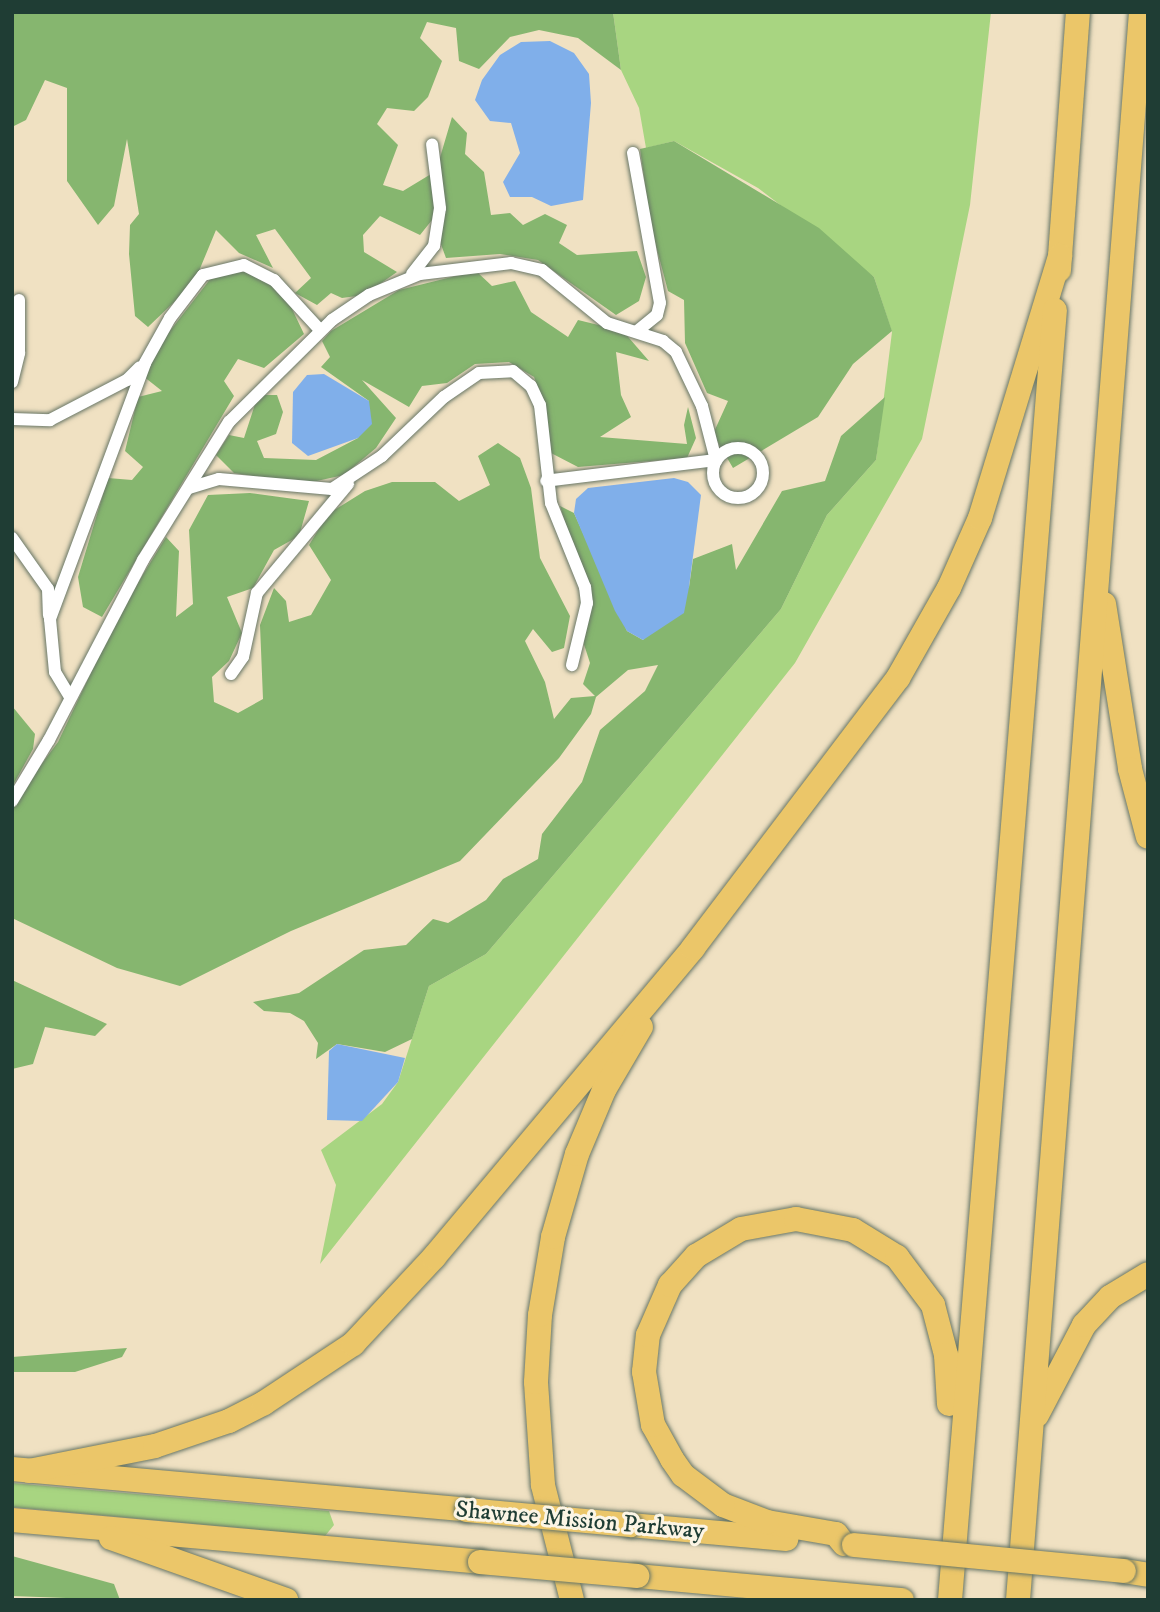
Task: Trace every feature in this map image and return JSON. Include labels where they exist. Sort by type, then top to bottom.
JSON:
[{"type":"highway","points":[[950,1600],[959,1446],[1060,256],[1078,12]]},
{"type":"highway","points":[[1018,1600],[1141,12]]},
{"type":"highway","points":[[21,1470],[155,1446],[229,1421],[297,1384],[353,1344],[419,1275],[693,948],[870,718],[949,589],[1004,448],[1060,256]]},
{"type":"highway","points":[[1098,571],[1130,769],[1148,837]]},
{"type":"highway","points":[[572,1600],[553,1536],[539,1451],[537,1350],[546,1272],[565,1191],[604,1090],[693,948]]},
{"type":"highway","points":[[849,1545],[836,1534],[767,1522],[723,1505],[683,1475],[662,1443],[645,1391],[645,1352],[660,1302],[696,1256],[741,1229],[777,1220],[834,1224],[884,1247],[922,1286],[939,1319],[949,1385],[948,1434],[959,1446]]},
{"type":"highway","points":[[1031,1426],[1084,1325],[1110,1297],[1148,1274]]},
{"type":"highway","name":"Shawnee Mission Parkway","points":[[21,1470],[1136,1573]]},
{"type":"highway","name":"Shawnee Mission Parkway","points":[[12,1520],[901,1600]]},
{"type":"highway","points":[[74,1526],[286,1600]]},
{"type":"street","points":[[407,279],[434,246],[440,208],[432,144]]},
{"type":"street","points":[[633,153],[660,303],[657,316],[637,331]]},
{"type":"street","points":[[12,801],[143,560],[240,408],[320,330],[369,295],[407,279],[442,269],[510,262],[542,271],[607,323],[637,331],[676,352],[702,405],[716,460],[713,474],[723,494],[746,497],[759,486],[762,470],[754,455],[738,449],[716,460],[546,481]]},
{"type":"street","points":[[50,619],[145,363],[202,275],[227,266],[244,265],[267,274],[294,297],[320,330]]},
{"type":"street","points":[[12,382],[19,353],[19,300]]},
{"type":"street","points":[[12,419],[50,420],[127,380],[145,363]]},
{"type":"street","points":[[231,674],[243,657],[257,593],[355,476],[464,383],[479,373],[503,369],[531,386],[540,405],[546,481],[586,595],[572,665]]},
{"type":"street","points":[[189,488],[219,479],[314,490],[332,489],[355,476]]},
{"type":"street","points":[[12,538],[48,589],[55,672],[70,697]]},
{"type":"green space","points":[[12,12],[613,12],[621,70],[578,38],[539,30],[510,37],[479,69],[459,61],[456,28],[427,22],[420,38],[442,61],[428,97],[414,111],[387,108],[377,124],[398,145],[383,185],[403,191],[436,171],[452,117],[467,133],[465,154],[484,172],[491,215],[510,213],[523,225],[545,214],[567,225],[559,243],[577,255],[637,251],[646,277],[639,301],[616,315],[538,260],[500,254],[446,258],[432,220],[420,235],[380,216],[363,235],[364,252],[397,272],[364,295],[342,298],[331,293],[317,305],[295,293],[311,278],[275,229],[256,235],[273,268],[239,253],[216,230],[194,283],[148,327],[135,316],[129,254],[130,225],[139,214],[127,139],[114,206],[98,225],[67,181],[67,88],[45,80],[26,120],[12,127]]},
{"type":"green space","points":[[613,12],[991,12],[970,205],[922,439],[795,663],[320,1264],[336,1185],[321,1150],[382,1104],[398,1082],[429,986],[486,954],[781,609],[827,515],[876,460],[892,332],[874,277],[758,188],[674,141],[646,148],[639,108],[621,70]]},
{"type":"green space","points":[[674,141],[819,228],[874,277],[892,331],[853,364],[818,417],[733,468],[713,434],[728,401],[707,393],[685,343],[684,300],[668,291],[651,227],[640,149]]},
{"type":"green space","points":[[248,270],[282,288],[304,334],[264,368],[238,359],[224,381],[234,396],[102,617],[83,607],[78,577],[108,478],[132,480],[143,467],[125,451],[138,397],[162,391],[143,376],[166,336],[211,278]]},
{"type":"green space","points":[[476,271],[492,286],[515,281],[531,312],[568,337],[578,320],[623,331],[649,361],[616,352],[621,395],[631,417],[600,437],[687,444],[684,425],[688,407],[696,438],[687,458],[578,467],[551,453],[546,411],[534,377],[509,362],[475,364],[447,383],[422,386],[409,407],[362,380],[396,418],[376,448],[344,475],[303,484],[234,473],[216,455],[229,435],[244,438],[258,395],[277,395],[283,412],[276,434],[257,441],[264,458],[316,460],[358,438],[369,401],[321,367],[330,357],[322,341],[331,331],[399,290]]},
{"type":"green space","points":[[885,397],[876,460],[827,515],[781,609],[486,954],[429,986],[412,1039],[385,1052],[337,1044],[316,1059],[318,1043],[304,1021],[290,1013],[264,1011],[253,1002],[299,993],[364,950],[406,945],[433,919],[448,923],[486,900],[503,879],[538,859],[542,834],[582,782],[600,730],[645,691],[658,665],[628,670],[596,697],[591,714],[559,758],[460,861],[291,931],[180,986],[117,968],[12,918],[12,804],[58,742],[120,612],[166,537],[179,551],[176,617],[193,604],[189,530],[208,495],[250,493],[309,501],[299,536],[274,550],[253,588],[227,597],[242,633],[229,661],[212,677],[214,702],[238,713],[263,699],[260,625],[274,588],[286,601],[289,622],[311,615],[331,580],[309,545],[328,514],[365,491],[392,482],[435,482],[459,501],[490,485],[478,456],[498,443],[520,458],[531,488],[540,558],[570,616],[564,648],[552,652],[533,629],[525,641],[545,682],[554,719],[571,698],[595,696],[583,684],[590,663],[578,626],[591,608],[560,506],[574,513],[627,631],[643,640],[689,587],[693,559],[732,544],[736,570],[782,491],[825,481],[841,436]]},
{"type":"green space","points":[[12,706],[35,734],[33,749],[12,787]]},
{"type":"green space","points":[[12,980],[107,1024],[95,1036],[45,1027],[33,1064],[12,1069]]},
{"type":"green space","points":[[127,1348],[122,1357],[75,1372],[12,1372],[12,1357]]},
{"type":"green space","points":[[12,1483],[329,1511],[334,1525],[325,1536],[12,1507]]},
{"type":"green space","points":[[12,1556],[114,1584],[120,1600],[12,1596]]},
{"type":"water","points":[[550,41],[574,53],[589,74],[591,103],[583,200],[551,206],[532,197],[510,197],[503,182],[520,153],[511,123],[490,121],[475,100],[482,80],[500,55],[521,42]]},
{"type":"water","points":[[324,374],[369,401],[372,424],[358,438],[308,456],[292,443],[293,392],[307,375]]},
{"type":"water","points":[[674,478],[688,482],[701,495],[689,587],[684,613],[643,640],[627,631],[615,611],[574,513],[576,499],[588,488]]},
{"type":"water","points":[[337,1044],[405,1058],[398,1082],[362,1121],[327,1120],[329,1051]]}]
